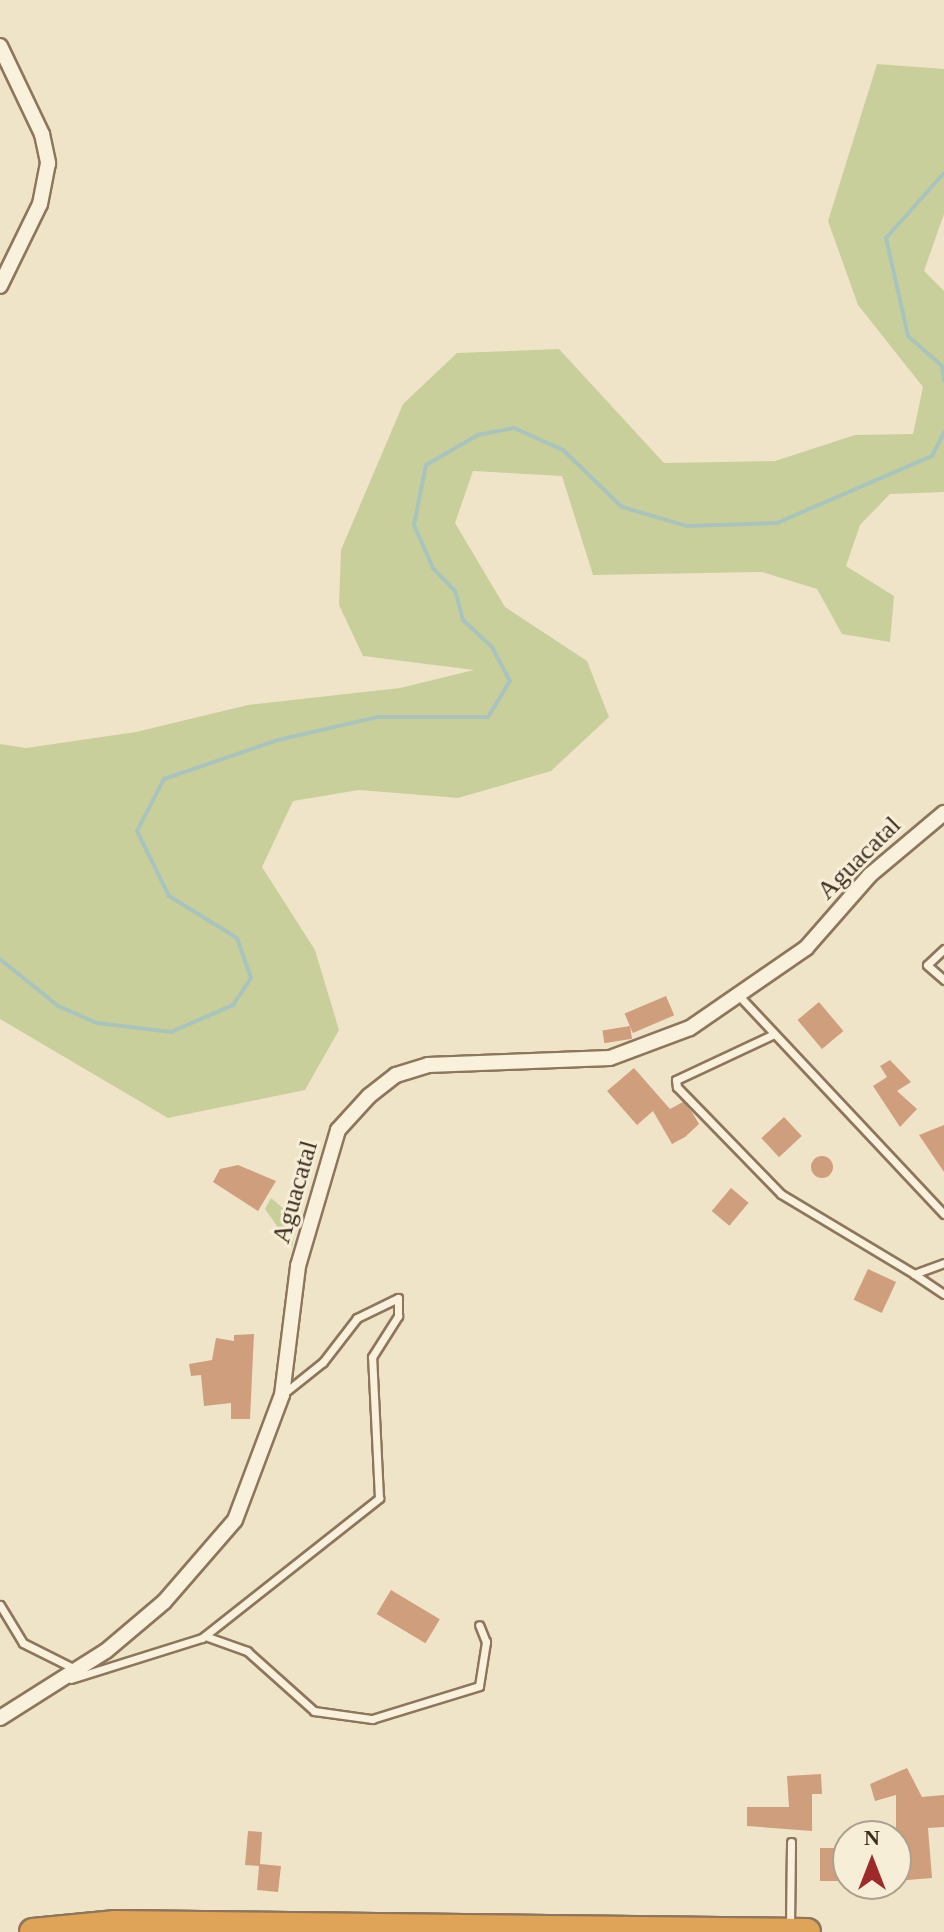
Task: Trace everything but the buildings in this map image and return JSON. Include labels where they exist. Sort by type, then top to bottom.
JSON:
[{"type":"highway","points":[[33,1932],[116,1924],[807,1932]]},
{"type":"street","points":[[0,46],[42,134],[48,163],[40,204],[0,286]]},
{"type":"street","name":"Aguacatal","points":[[0,1718],[71,1667],[106,1651],[164,1602],[235,1520],[282,1395],[298,1266],[338,1130],[369,1096],[396,1075],[428,1065],[572,1063],[631,1054],[742,999],[806,948],[870,875],[944,813]]},
{"type":"lane","points":[[944,949],[927,965],[944,980]]},
{"type":"lane","points":[[742,999],[772,1035],[944,1214]]},
{"type":"lane","points":[[772,1035],[676,1080],[677,1087],[781,1194],[944,1294]]},
{"type":"lane","points":[[914,1274],[944,1263]]},
{"type":"lane","points":[[45,1686],[205,1636],[379,1498],[372,1357],[398,1316],[398,1298],[357,1318],[323,1362],[282,1395]]},
{"type":"lane","points":[[0,1605],[23,1643],[71,1667]]},
{"type":"lane","points":[[205,1636],[247,1651],[314,1711],[372,1719],[479,1686],[486,1642],[479,1625]]},
{"type":"lane","points":[[790,1932],[791,1842]]},
{"type":"green space","points":[[877,64],[944,69],[944,214],[924,271],[944,291],[944,492],[890,494],[860,525],[846,566],[894,596],[890,642],[842,634],[817,589],[762,572],[593,575],[562,476],[473,471],[455,523],[505,607],[587,661],[609,717],[551,771],[458,798],[359,790],[293,801],[262,867],[315,950],[339,1030],[305,1090],[168,1118],[0,1019],[0,744],[26,748],[136,732],[248,705],[400,688],[474,670],[363,656],[339,605],[341,550],[403,404],[457,353],[559,349],[664,463],[775,461],[855,435],[913,434],[923,387],[858,305],[828,221]]},
{"type":"green space","points":[[271,1198],[297,1220],[292,1247],[265,1209]]},
{"type":"waterway","points":[[944,173],[886,238],[908,336],[942,366],[944,381]]},
{"type":"waterway","points":[[0,959],[58,1006],[97,1023],[171,1032],[233,1005],[251,978],[237,938],[169,896],[137,831],[164,779],[278,740],[378,717],[488,717],[510,681],[492,647],[463,620],[455,591],[433,568],[414,525],[426,465],[478,435],[514,428],[563,450],[622,507],[687,526],[777,523],[932,456],[944,432]]}]
